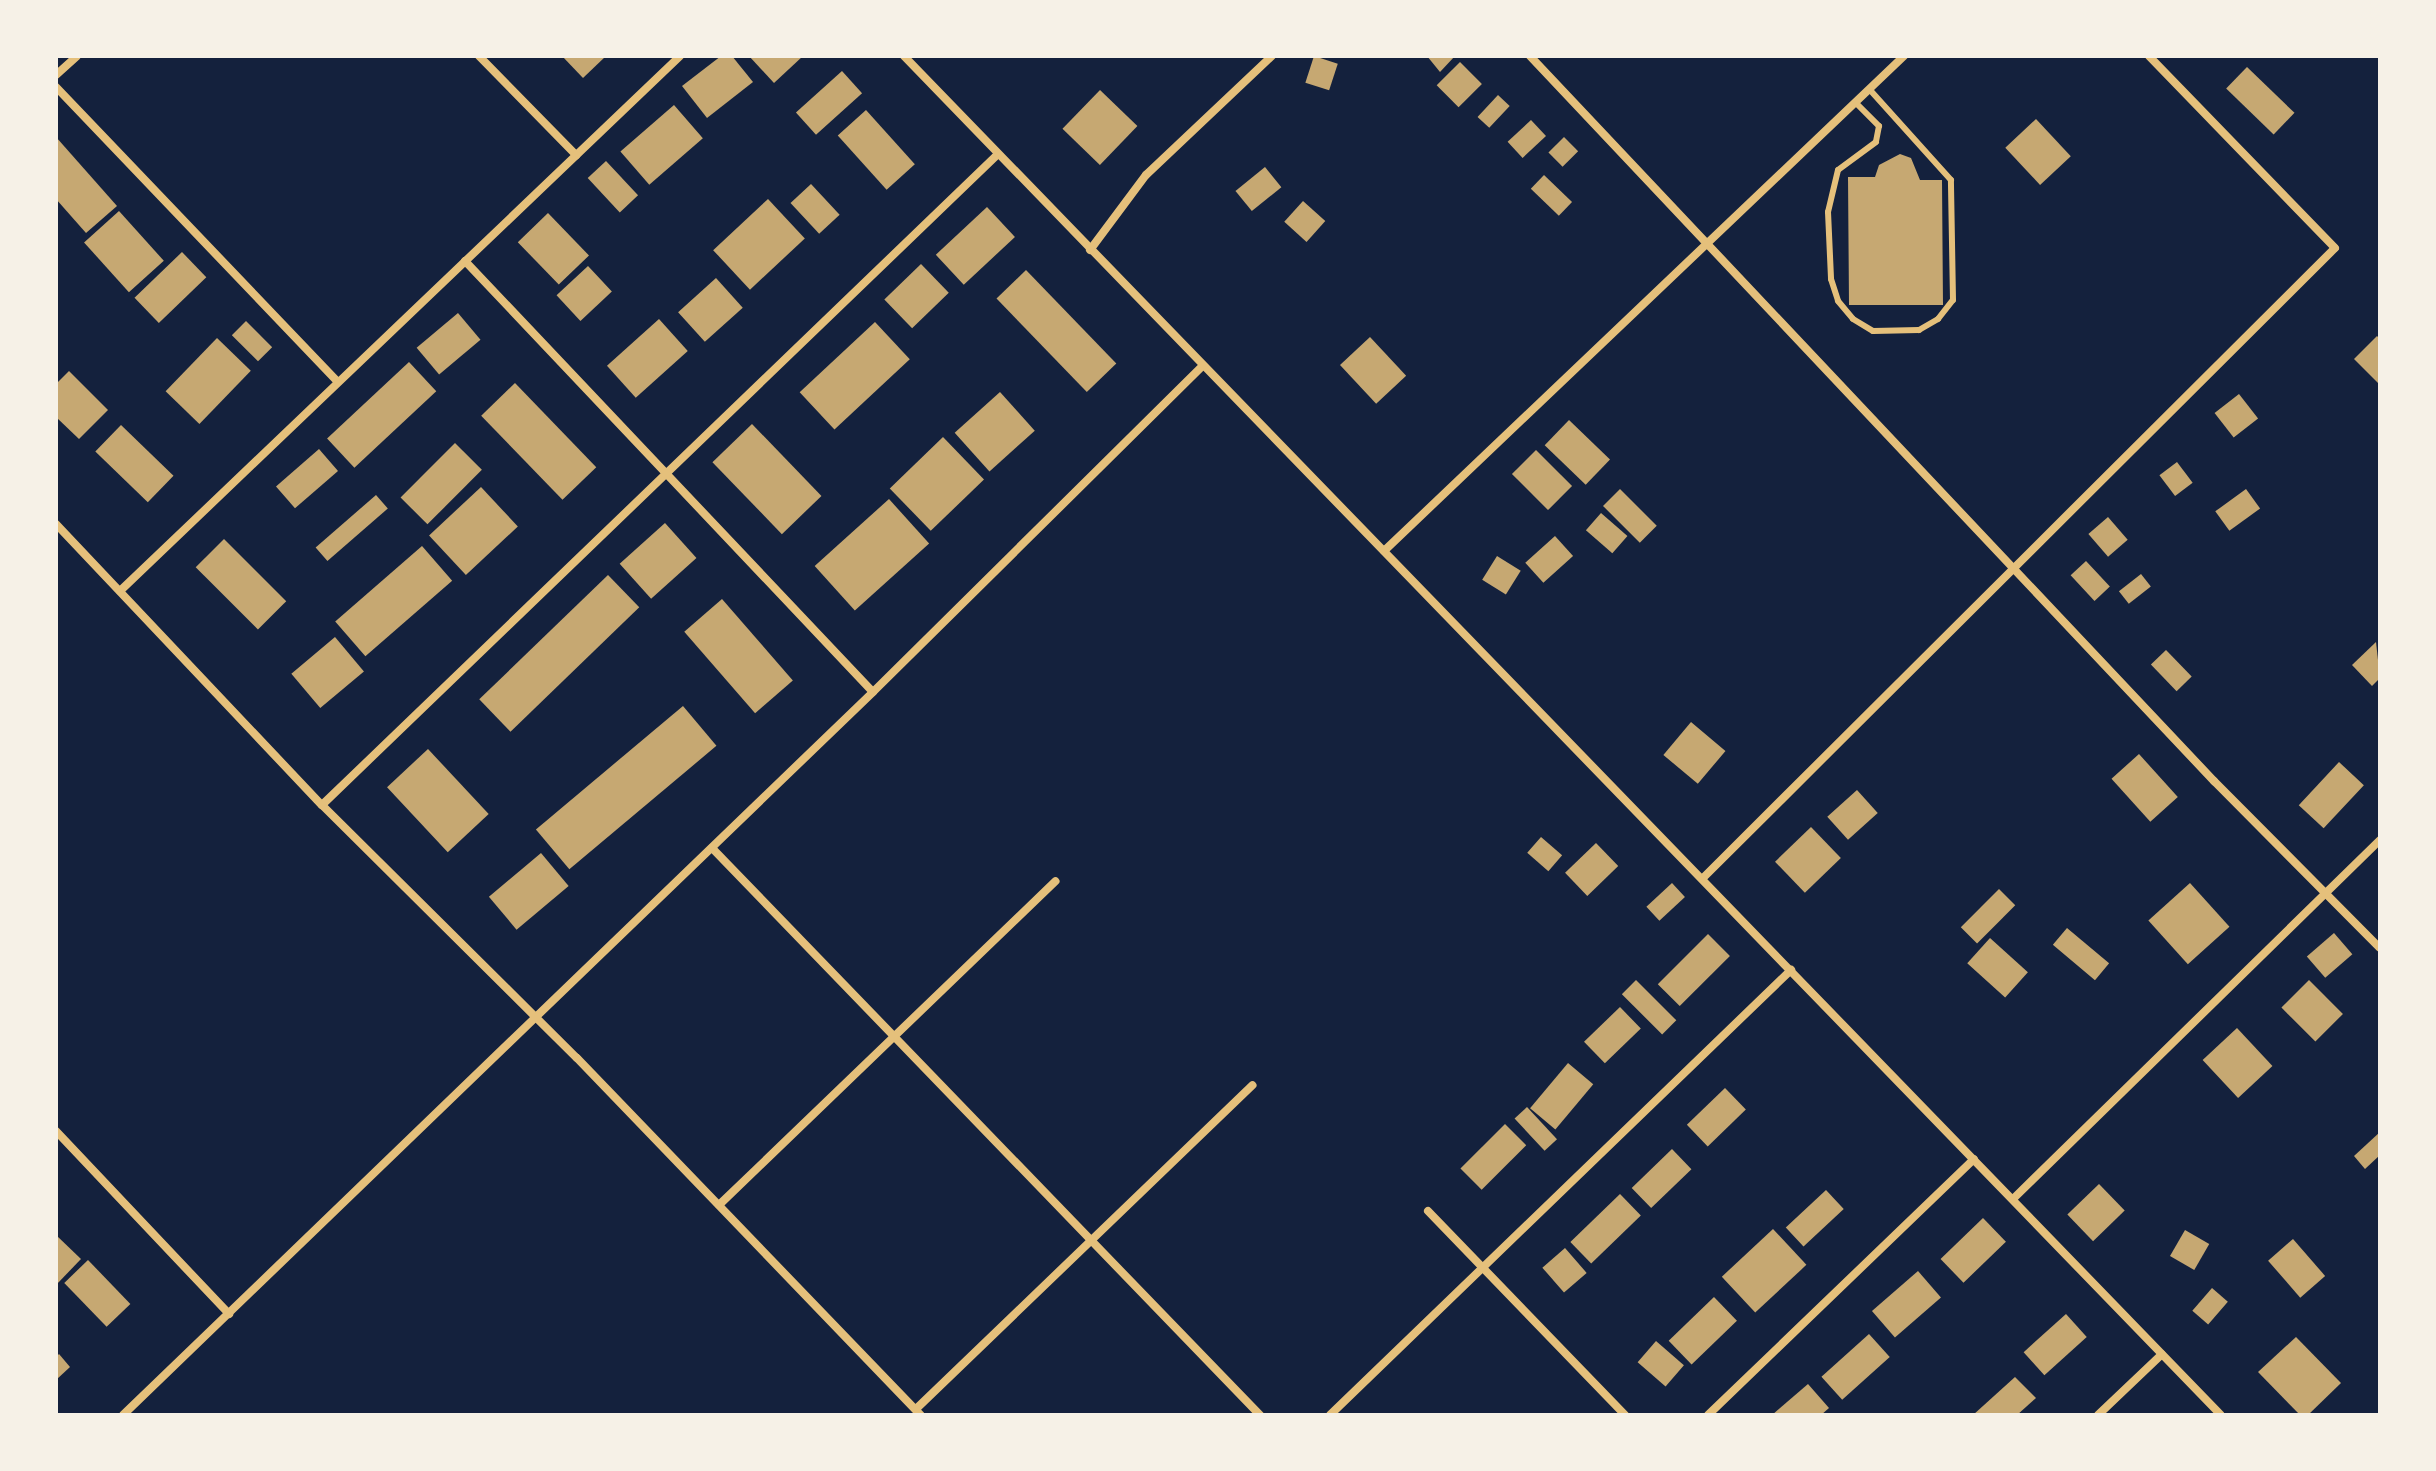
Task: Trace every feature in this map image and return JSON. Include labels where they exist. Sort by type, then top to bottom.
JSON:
[{"type":"street","points":[[56,75],[77,56]]},
{"type":"street","points":[[479,56],[576,155]]},
{"type":"street","points":[[120,591],[680,56]]},
{"type":"street","points":[[904,56],[2221,1415]]},
{"type":"street","points":[[1090,250],[1146,175],[1272,56]]},
{"type":"street","points":[[1530,56],[2380,948]]},
{"type":"street","points":[[1384,551],[1904,56]]},
{"type":"street","points":[[1703,878],[2335,248],[2149,56]]},
{"type":"street","points":[[56,87],[338,382]]},
{"type":"street","points":[[322,805],[998,154]]},
{"type":"street","points":[[465,261],[665,476],[873,692]]},
{"type":"street","points":[[123,1415],[873,692],[1203,366]]},
{"type":"street","points":[[56,524],[322,805],[537,1017],[918,1412],[1253,1085]]},
{"type":"street","points":[[2013,1199],[2380,840]]},
{"type":"street","points":[[712,848],[1260,1415]]},
{"type":"street","points":[[719,1205],[1056,881]]},
{"type":"street","points":[[1330,1415],[1791,970]]},
{"type":"street","points":[[56,1131],[229,1314]]},
{"type":"street","points":[[1708,1415],[1974,1159]]},
{"type":"street","points":[[1428,1211],[1625,1415]]},
{"type":"street","points":[[2098,1415],[2162,1354]]},
{"type":"lane","points":[[1855,102],[1879,126],[1876,142],[1838,170],[1828,212],[1831,279],[1838,301],[1853,319],[1873,331],[1919,330],[1938,319],[1953,300],[1951,180],[1869,89]]},
{"type":"building","points":[[562,56],[606,56],[583,78]]},
{"type":"building","points":[[721,56],[732,56],[753,82],[707,118],[682,86]]},
{"type":"building","points":[[749,56],[803,56],[774,83]]},
{"type":"building","points":[[1314,56],[1338,64],[1329,90],[1305,83]]},
{"type":"building","points":[[1427,56],[1455,56],[1440,72]]},
{"type":"building","points":[[1460,62],[1482,84],[1459,107],[1437,85]]},
{"type":"building","points":[[2247,67],[2294,113],[2274,134],[2226,89]]},
{"type":"building","points":[[842,71],[862,93],[816,135],[796,112]]},
{"type":"building","points":[[1100,90],[1137,126],[1100,165],[1062,129]]},
{"type":"building","points":[[1498,95],[1510,106],[1489,128],[1478,117]]},
{"type":"building","points":[[674,105],[703,138],[649,185],[620,152]]},
{"type":"building","points":[[866,110],[915,164],[887,190],[838,135]]},
{"type":"building","points":[[2036,119],[2071,156],[2040,185],[2005,148]]},
{"type":"building","points":[[1531,120],[1546,136],[1523,158],[1508,142]]},
{"type":"building","points":[[56,137],[117,206],[86,233],[56,199]]},
{"type":"building","points":[[1564,137],[1578,151],[1563,167],[1548,153]]},
{"type":"building","points":[[1900,154],[1911,158],[1920,180],[1942,180],[1943,305],[1849,305],[1848,177],[1875,177],[1879,165]]},
{"type":"building","points":[[606,161],[638,195],[620,212],[588,178]]},
{"type":"building","points":[[1265,167],[1281,187],[1252,211],[1235,191]]},
{"type":"building","points":[[1544,175],[1572,202],[1559,216],[1531,189]]},
{"type":"building","points":[[811,184],[840,215],[819,234],[791,203]]},
{"type":"building","points":[[768,199],[805,238],[750,290],[713,250]]},
{"type":"building","points":[[1303,201],[1325,221],[1307,242],[1284,222]]},
{"type":"building","points":[[987,207],[1015,237],[964,285],[936,255]]},
{"type":"building","points":[[119,211],[164,261],[129,292],[84,242]]},
{"type":"building","points":[[548,213],[589,255],[559,285],[518,242]]},
{"type":"building","points":[[182,252],[206,277],[159,323],[135,298]]},
{"type":"building","points":[[921,264],[949,293],[912,328],[884,299]]},
{"type":"building","points":[[588,266],[612,292],[580,321],[557,295]]},
{"type":"building","points":[[1026,270],[1116,364],[1087,392],[997,298]]},
{"type":"building","points":[[716,278],[743,308],[705,342],[678,312]]},
{"type":"building","points":[[458,313],[480,340],[439,375],[417,348]]},
{"type":"building","points":[[659,319],[688,351],[636,398],[607,366]]},
{"type":"building","points":[[246,321],[272,347],[258,361],[232,335]]},
{"type":"building","points":[[875,322],[910,359],[834,430],[800,392]]},
{"type":"building","points":[[2377,336],[2380,339],[2380,385],[2354,359]]},
{"type":"building","points":[[1370,337],[1406,376],[1376,404],[1340,365]]},
{"type":"building","points":[[217,338],[251,371],[199,424],[166,391]]},
{"type":"building","points":[[409,362],[436,391],[354,468],[327,438]]},
{"type":"building","points":[[69,371],[108,410],[79,439],[56,417],[56,384]]},
{"type":"building","points":[[515,383],[596,467],[562,500],[481,416]]},
{"type":"building","points":[[1000,392],[1035,431],[989,471],[955,433]]},
{"type":"building","points":[[2239,394],[2258,418],[2234,438],[2215,413]]},
{"type":"building","points":[[1569,420],[1610,460],[1586,485],[1545,445]]},
{"type":"building","points":[[752,424],[821,496],[782,534],[712,462]]},
{"type":"building","points":[[121,425],[174,476],[148,502],[95,452]]},
{"type":"building","points":[[943,437],[984,479],[931,531],[890,488]]},
{"type":"building","points":[[455,443],[482,470],[427,524],[401,497]]},
{"type":"building","points":[[319,449],[338,471],[295,508],[276,486]]},
{"type":"building","points":[[1536,450],[1572,486],[1548,510],[1512,474]]},
{"type":"building","points":[[2177,462],[2193,483],[2175,496],[2159,475]]},
{"type":"building","points":[[481,487],[518,526],[466,575],[429,535]]},
{"type":"building","points":[[1620,489],[1657,526],[1640,543],[1603,506]]},
{"type":"building","points":[[2246,489],[2260,508],[2229,531],[2215,511]]},
{"type":"building","points":[[376,495],[388,509],[327,561],[316,547]]},
{"type":"building","points":[[889,499],[929,544],[855,611],[815,566]]},
{"type":"building","points":[[1601,513],[1627,536],[1612,553],[1586,530]]},
{"type":"building","points":[[2108,517],[2128,540],[2108,557],[2088,534]]},
{"type":"building","points":[[665,523],[696,558],[651,599],[620,564]]},
{"type":"building","points":[[1555,536],[1573,556],[1543,583],[1525,563]]},
{"type":"building","points":[[224,539],[286,601],[258,630],[196,567]]},
{"type":"building","points":[[422,546],[452,581],[365,656],[335,621]]},
{"type":"building","points":[[1497,556],[1521,571],[1506,595],[1482,580]]},
{"type":"building","points":[[2086,561],[2110,587],[2095,601],[2071,575]]},
{"type":"building","points":[[2141,574],[2151,587],[2129,604],[2119,591]]},
{"type":"building","points":[[608,575],[639,607],[510,732],[479,699]]},
{"type":"building","points":[[722,599],[793,681],[755,713],[684,632]]},
{"type":"building","points":[[335,637],[364,671],[320,708],[291,674]]},
{"type":"building","points":[[2376,642],[2380,678],[2372,686],[2352,665]]},
{"type":"building","points":[[2166,650],[2192,677],[2177,691],[2151,665]]},
{"type":"building","points":[[683,706],[716,746],[569,869],[536,829]]},
{"type":"building","points":[[1691,722],[1725,751],[1698,784],[1663,755]]},
{"type":"building","points":[[428,749],[489,814],[448,852],[387,787]]},
{"type":"building","points":[[2139,754],[2178,797],[2150,822],[2112,779]]},
{"type":"building","points":[[2339,762],[2364,785],[2324,828],[2299,805]]},
{"type":"building","points":[[1857,790],[1878,813],[1848,840],[1827,817]]},
{"type":"building","points":[[1811,827],[1841,858],[1805,893],[1775,862]]},
{"type":"building","points":[[1541,837],[1562,855],[1548,871],[1527,853]]},
{"type":"building","points":[[1596,843],[1618,866],[1587,896],[1565,873]]},
{"type":"building","points":[[541,853],[569,886],[517,930],[489,897]]},
{"type":"building","points":[[1672,883],[1685,897],[1659,921],[1646,907]]},
{"type":"building","points":[[2190,883],[2229,927],[2188,964],[2148,920]]},
{"type":"building","points":[[1999,889],[2015,905],[1977,943],[1961,927]]},
{"type":"building","points":[[2067,928],[2109,963],[2095,980],[2053,945]]},
{"type":"building","points":[[2334,933],[2352,954],[2325,978],[2307,957]]},
{"type":"building","points":[[1708,934],[1730,956],[1680,1006],[1658,984]]},
{"type":"building","points":[[1990,938],[2028,972],[2005,997],[1967,963]]},
{"type":"building","points":[[1636,980],[1676,1020],[1662,1034],[1622,994]]},
{"type":"building","points":[[2309,980],[2343,1014],[2315,1042],[2281,1008]]},
{"type":"building","points":[[1620,1007],[1641,1029],[1605,1063],[1584,1042]]},
{"type":"building","points":[[2237,1028],[2272,1066],[2238,1098],[2203,1060]]},
{"type":"building","points":[[1568,1063],[1593,1084],[1555,1129],[1530,1108]]},
{"type":"building","points":[[1725,1088],[1746,1110],[1708,1146],[1687,1125]]},
{"type":"building","points":[[1527,1107],[1557,1139],[1545,1151],[1515,1119]]},
{"type":"building","points":[[1505,1124],[1526,1145],[1482,1190],[1460,1169]]},
{"type":"building","points":[[2380,1132],[2380,1155],[2365,1169],[2354,1156]]},
{"type":"building","points":[[1672,1149],[1691,1169],[1651,1208],[1632,1188]]},
{"type":"building","points":[[2099,1184],[2125,1211],[2093,1241],[2067,1215]]},
{"type":"building","points":[[1826,1190],[1844,1209],[1804,1247],[1786,1228]]},
{"type":"building","points":[[1620,1194],[1641,1216],[1591,1264],[1570,1242]]},
{"type":"building","points":[[1983,1218],[2006,1242],[1963,1283],[1941,1259]]},
{"type":"building","points":[[1773,1229],[1806,1265],[1755,1313],[1722,1277]]},
{"type":"building","points":[[2185,1230],[2209,1244],[2194,1270],[2170,1256]]},
{"type":"building","points":[[56,1235],[81,1259],[56,1285]]},
{"type":"building","points":[[2293,1239],[2325,1276],[2300,1298],[2268,1261]]},
{"type":"building","points":[[1565,1248],[1587,1273],[1564,1293],[1542,1268]]},
{"type":"building","points":[[88,1260],[130,1304],[107,1327],[64,1283]]},
{"type":"building","points":[[1918,1271],[1941,1297],[1895,1337],[1872,1311]]},
{"type":"building","points":[[2212,1288],[2228,1302],[2208,1324],[2192,1311]]},
{"type":"building","points":[[1714,1297],[1737,1321],[1692,1365],[1669,1341]]},
{"type":"building","points":[[2066,1314],[2087,1337],[2044,1375],[2024,1352]]},
{"type":"building","points":[[1869,1334],[1890,1357],[1842,1400],[1821,1377]]},
{"type":"building","points":[[2296,1337],[2341,1383],[2308,1415],[2300,1415],[2258,1372]]},
{"type":"building","points":[[1656,1341],[1684,1365],[1666,1386],[1638,1362]]},
{"type":"building","points":[[59,1354],[70,1367],[56,1380],[56,1357]]},
{"type":"building","points":[[2015,1377],[2036,1398],[2017,1415],[1973,1415]]},
{"type":"building","points":[[1808,1384],[1829,1408],[1821,1415],[1772,1415]]}]
